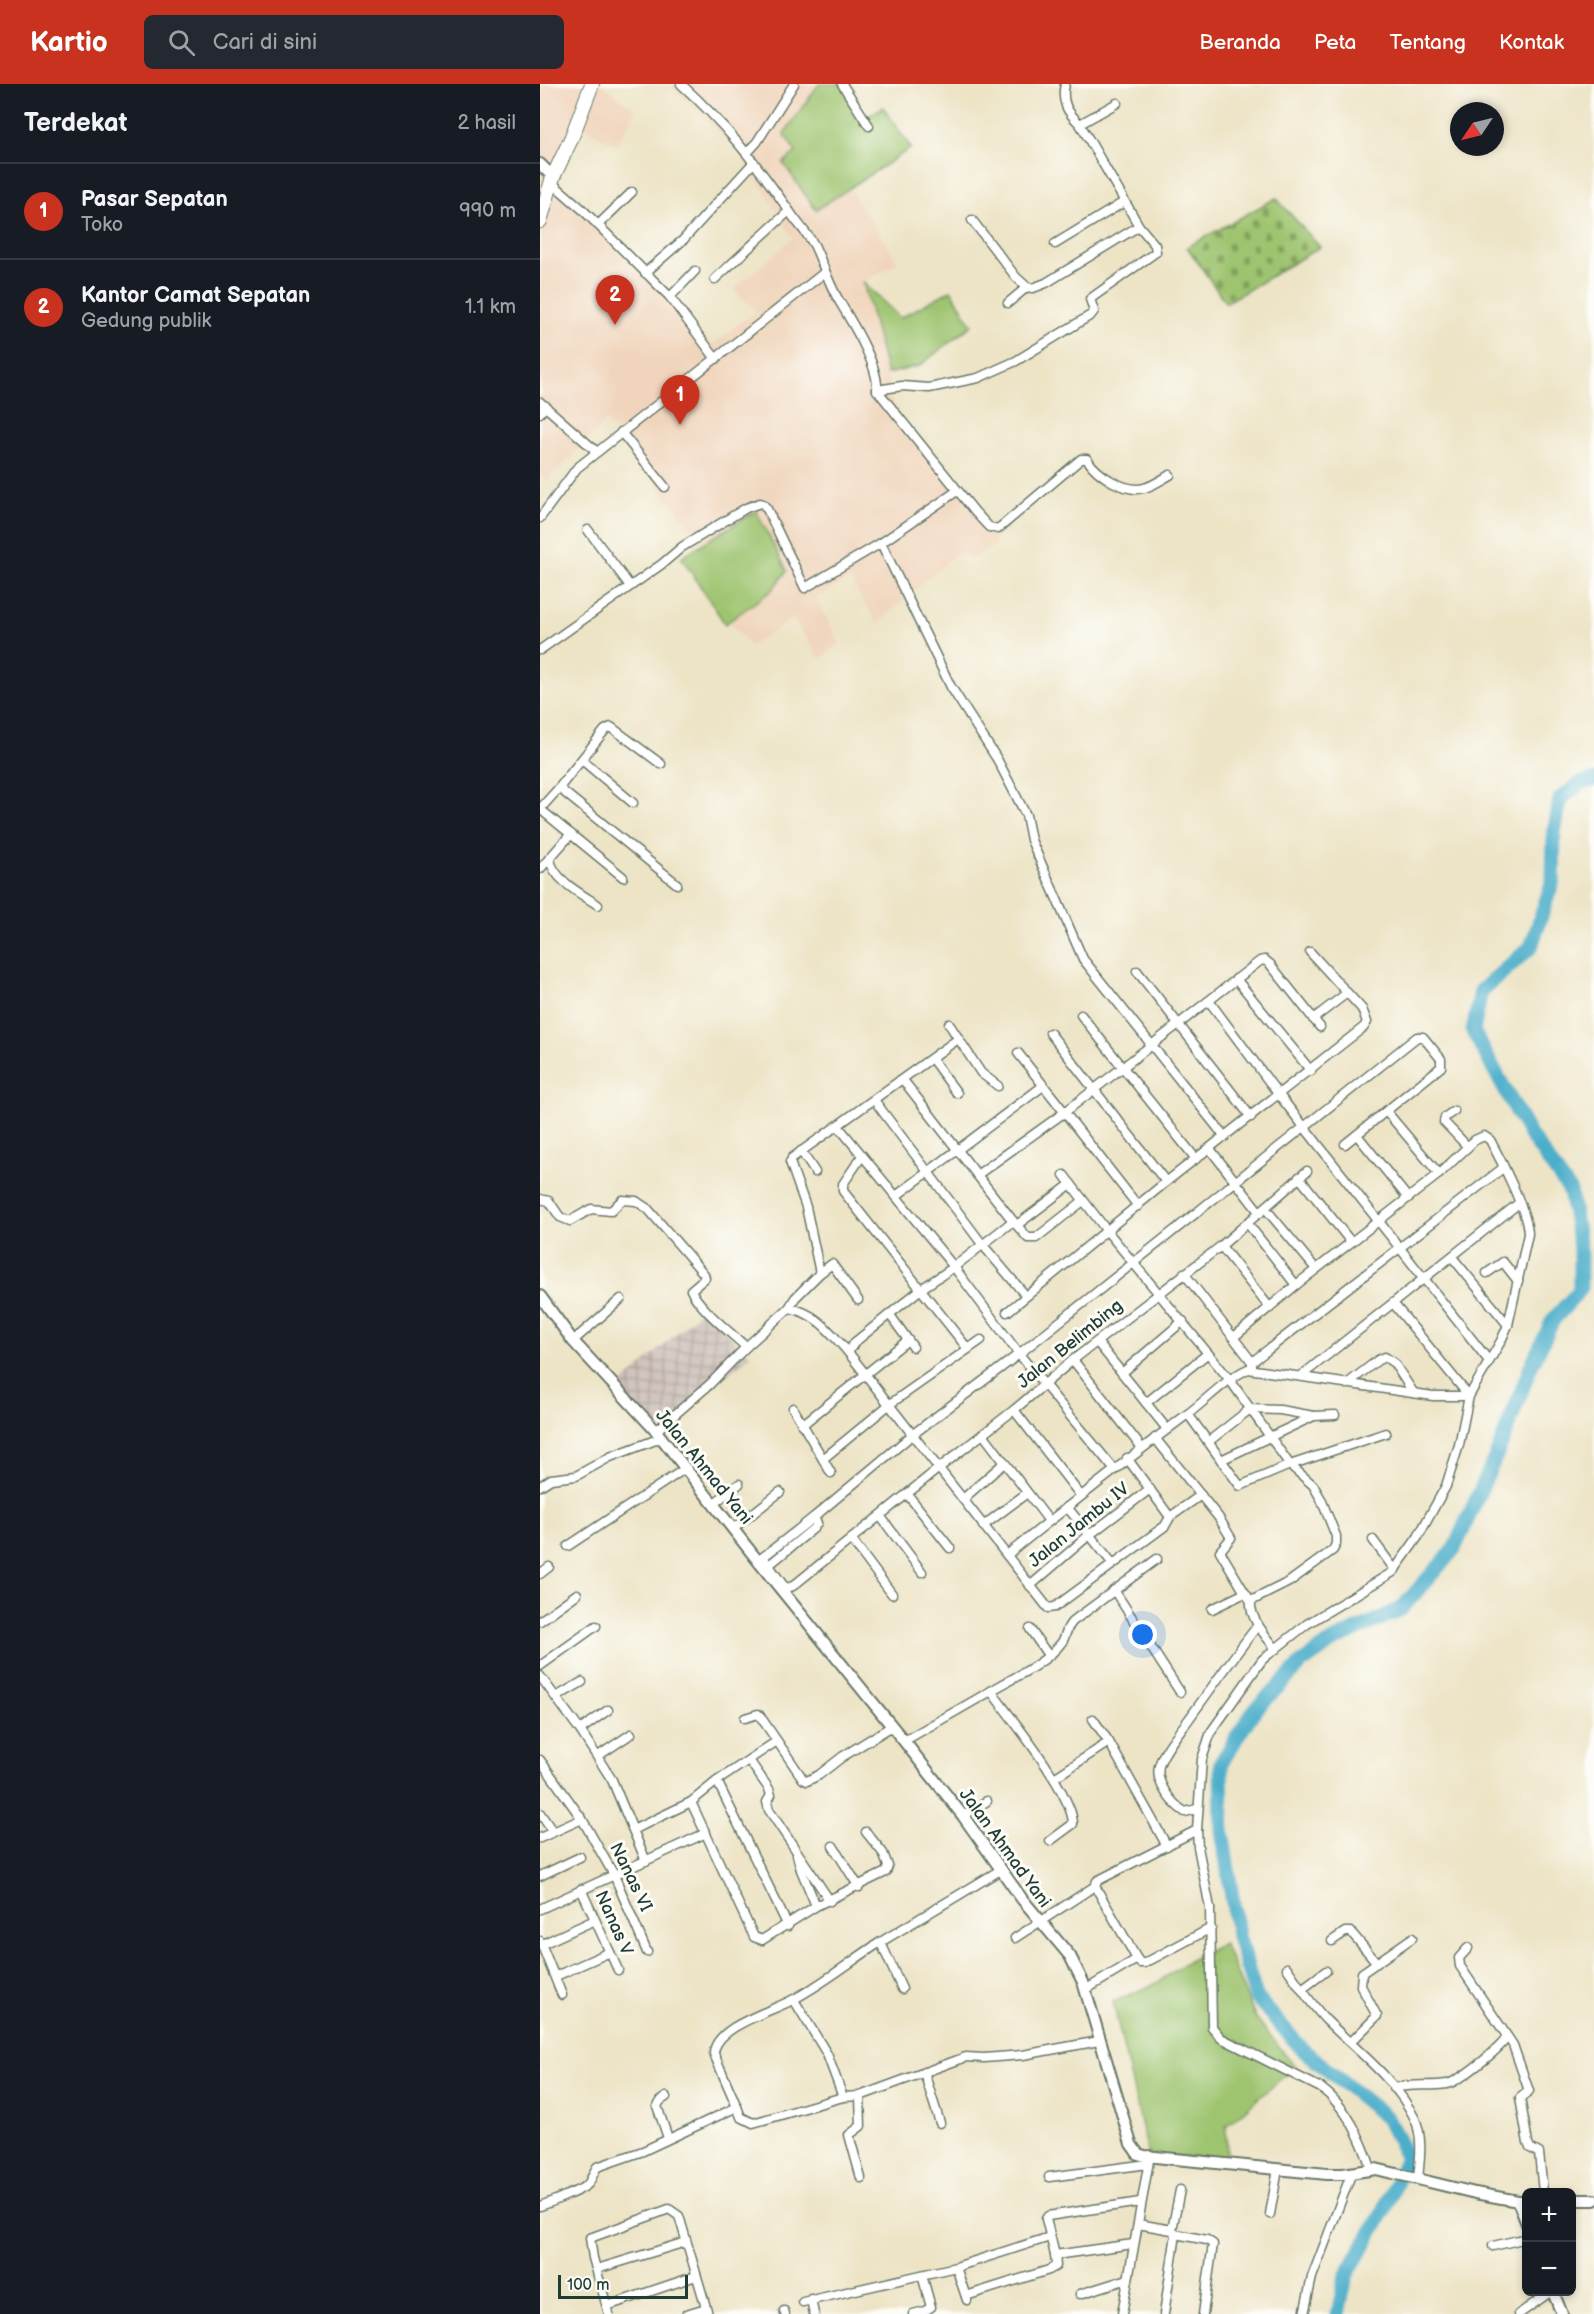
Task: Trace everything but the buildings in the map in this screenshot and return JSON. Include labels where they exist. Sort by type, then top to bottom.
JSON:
[{"type":"main road","points":[[540,221],[553,180],[592,84]]},
{"type":"street","points":[[681,84],[719,120],[747,152],[782,199],[813,244],[833,290],[859,334],[876,379],[877,390],[957,491],[989,527],[996,529],[1081,459],[1087,459],[1092,467],[1105,478],[1136,488],[1146,488],[1170,475]]},
{"type":"street","points":[[747,152],[757,142],[794,84]]},
{"type":"street","points":[[877,390],[902,386],[929,388],[978,378],[1016,361],[1091,315],[1094,311],[1090,299],[1156,252],[1155,246],[1124,202],[1080,124],[1066,109],[1063,96],[1065,84]]},
{"type":"street","points":[[844,85],[869,126]]},
{"type":"street","points":[[1080,124],[1117,103]]},
{"type":"street","points":[[645,273],[683,240],[754,162]]},
{"type":"street","points":[[540,164],[553,180],[670,297],[716,359]]},
{"type":"street","points":[[598,225],[632,192]]},
{"type":"street","points":[[1055,244],[1124,202]]},
{"type":"street","points":[[715,279],[789,211]]},
{"type":"street","points":[[972,220],[1016,277],[1027,287],[1033,288],[1046,284],[1139,226]]},
{"type":"street","points":[[670,297],[694,271]]},
{"type":"street","points":[[540,518],[577,468],[825,272]]},
{"type":"street","points":[[1008,303],[1027,287]]},
{"type":"street","points":[[542,407],[597,452]]},
{"type":"street","points":[[621,432],[665,487]]},
{"type":"street","points":[[540,650],[662,564],[682,547],[746,508],[760,503],[767,509],[805,588],[881,543],[957,491]]},
{"type":"street","points":[[588,530],[630,586]]},
{"type":"street","points":[[881,543],[951,687],[997,759],[1026,814],[1031,840],[1083,959],[1225,1137]]},
{"type":"street","points":[[622,877],[540,809],[559,789],[605,730],[611,727],[661,764]]},
{"type":"street","points":[[582,760],[633,803]]},
{"type":"street","points":[[559,789],[677,884]]},
{"type":"street","points":[[540,869],[571,834]]},
{"type":"street","points":[[550,860],[552,869],[559,876],[597,905]]},
{"type":"street","points":[[1007,1312],[1166,1182],[1357,1035],[1367,1022],[1362,1009],[1310,952]]},
{"type":"street","points":[[977,1175],[1093,1091],[1260,961],[1267,962],[1320,1027]]},
{"type":"street","points":[[1137,971],[1251,1117]]},
{"type":"street","points":[[1236,979],[1311,1071]]},
{"type":"street","points":[[1313,1019],[1347,993]]},
{"type":"street","points":[[1209,1000],[1279,1095],[1489,1361]]},
{"type":"street","points":[[1081,1015],[1196,1159]]},
{"type":"street","points":[[949,1024],[981,1073],[998,1086]]},
{"type":"street","points":[[1050,1033],[1166,1182]]},
{"type":"street","points":[[763,1561],[912,1436],[1421,1036],[1441,1059],[1442,1065],[1345,1144]]},
{"type":"street","points":[[820,1273],[806,1207],[791,1160],[958,1039]]},
{"type":"street","points":[[1018,1053],[1138,1206]]},
{"type":"street","points":[[932,1059],[957,1093]]},
{"type":"street","points":[[903,1080],[1028,1238],[1036,1238],[1083,1201]]},
{"type":"street","points":[[896,1196],[1043,1086]]},
{"type":"street","points":[[874,1100],[982,1244],[1026,1296]]},
{"type":"street","points":[[1454,1111],[1445,1118],[1444,1122],[1468,1147]]},
{"type":"street","points":[[1386,1112],[1439,1174]]},
{"type":"street","points":[[838,1126],[954,1267],[1019,1354],[1114,1469]]},
{"type":"street","points":[[1357,1135],[1408,1198]]},
{"type":"street","points":[[1234,1337],[1316,1269],[1439,1174],[1468,1147],[1482,1137],[1488,1137],[1519,1203],[1528,1234],[1508,1325],[1469,1396],[1459,1445],[1446,1486],[1418,1537],[1395,1570],[1307,1624],[1262,1660],[1211,1732],[1202,1759],[1197,1830],[1211,1928],[1210,2020],[1214,2032],[1250,2054],[1321,2088],[1332,2096],[1342,2107],[1355,2129],[1373,2169]]},
{"type":"street","points":[[1210,1149],[1316,1269]]},
{"type":"street","points":[[801,1151],[816,1172]]},
{"type":"street","points":[[862,1156],[843,1184],[843,1191],[968,1349]]},
{"type":"street","points":[[1007,1555],[1127,1458],[1252,1365],[1503,1168]]},
{"type":"street","name":"Jalan Belimbing","points":[[763,1561],[790,1588],[1014,1410],[1073,1360],[1221,1246],[1307,1171]]},
{"type":"street","points":[[1064,1175],[1133,1264],[1184,1322],[1230,1380],[1290,1465],[1309,1480],[1317,1491],[1331,1522],[1336,1544],[1330,1553],[1289,1582],[1251,1601]]},
{"type":"street","points":[[1299,1177],[1351,1242]]},
{"type":"street","points":[[848,1352],[855,1342],[921,1289],[954,1267],[982,1244],[1071,1184]]},
{"type":"street","points":[[540,1199],[549,1202],[560,1217],[570,1221],[591,1209],[611,1210],[622,1200],[636,1201],[648,1209],[704,1274],[705,1278],[691,1290],[693,1294],[702,1306],[746,1347]]},
{"type":"street","points":[[1301,1376],[1519,1203]]},
{"type":"street","points":[[1248,1224],[1296,1285]]},
{"type":"street","points":[[1221,1246],[1270,1308]]},
{"type":"street","points":[[1452,1257],[1508,1325]]},
{"type":"street","points":[[1487,1274],[1503,1262],[1518,1281]]},
{"type":"street","points":[[540,1485],[551,1479],[576,1476],[658,1434],[789,1308],[795,1298],[820,1273],[832,1264],[858,1300]]},
{"type":"street","points":[[1184,1274],[1234,1337],[1252,1365],[1347,1384],[1441,1397],[1469,1396]]},
{"type":"street","name":"Jalan Ahmad Yani","points":[[540,1296],[573,1341],[658,1434],[733,1529],[763,1561],[963,1816],[1040,1923],[1074,1962],[1085,1990],[1132,2147],[1149,2160]]},
{"type":"street","points":[[573,1341],[621,1299]]},
{"type":"street","points":[[1393,1303],[1469,1396]]},
{"type":"street","points":[[789,1308],[806,1313],[824,1325],[848,1352],[1045,1606],[1051,1608],[1113,1564],[1165,1526],[1170,1516],[1201,1495]]},
{"type":"street","points":[[802,1425],[865,1373],[910,1343],[890,1315]]},
{"type":"street","points":[[1122,1373],[1184,1322]]},
{"type":"street","points":[[823,1459],[890,1404],[981,1340]]},
{"type":"street","points":[[1097,1342],[1167,1429]]},
{"type":"street","points":[[1146,1403],[1208,1354]]},
{"type":"street","points":[[1347,1384],[1385,1357],[1394,1363],[1413,1392]]},
{"type":"street","points":[[1073,1360],[1141,1448]]},
{"type":"street","points":[[793,1408],[831,1473]]},
{"type":"street","points":[[1208,1442],[1250,1409],[1280,1410],[1314,1416],[1335,1415]]},
{"type":"street","points":[[1014,1410],[1081,1496]]},
{"type":"street","points":[[1188,1414],[1240,1486],[1290,1465],[1386,1433]]},
{"type":"street","points":[[1221,1460],[1314,1416]]},
{"type":"street","points":[[983,1434],[1049,1521]]},
{"type":"street","points":[[1155,1438],[1201,1495],[1231,1538],[1220,1551],[1251,1601],[1258,1625],[1276,1649]]},
{"type":"street","points":[[1127,1458],[1170,1516]]},
{"type":"street","points":[[963,1499],[1004,1463]]},
{"type":"street","points":[[568,1546],[686,1468]]},
{"type":"street","points":[[713,1504],[739,1484]]},
{"type":"street","name":"Jalan Jambu IV","points":[[1030,1586],[1088,1536],[1150,1490]]},
{"type":"street","points":[[733,1529],[780,1491]]},
{"type":"street","points":[[983,1526],[1027,1493]]},
{"type":"street","points":[[908,1495],[950,1548]]},
{"type":"street","points":[[1067,1507],[1088,1536],[1113,1564]]},
{"type":"street","points":[[881,1517],[922,1572]]},
{"type":"street","points":[[851,1539],[892,1594]]},
{"type":"street","points":[[1373,1540],[1395,1570]]},
{"type":"street","points":[[904,1741],[1048,1655],[1062,1642],[1068,1626],[1156,1559]]},
{"type":"street","points":[[540,1574],[549,1567]]},
{"type":"street","points":[[1113,1590],[1180,1692]]},
{"type":"street","points":[[1212,1609],[1245,1593]]},
{"type":"street","points":[[540,1621],[577,1594]]},
{"type":"street","points":[[1197,1809],[1185,1812],[1172,1803],[1160,1776],[1159,1766],[1173,1740],[1221,1672],[1258,1625]]},
{"type":"street","points":[[540,1666],[596,1626]]},
{"type":"street","points":[[1029,1629],[1048,1655]]},
{"type":"street","points":[[540,1676],[580,1730],[612,1780],[646,1861]]},
{"type":"street","points":[[556,1697],[582,1682]]},
{"type":"street","points":[[991,1691],[1054,1778],[1073,1822],[1069,1828],[1050,1841]]},
{"type":"street","points":[[580,1730],[608,1710]]},
{"type":"street","points":[[745,1719],[758,1714],[803,1779],[807,1781],[892,1726]]},
{"type":"street","points":[[1093,1719],[1109,1742],[1167,1846]]},
{"type":"street","points":[[598,1756],[631,1734]]},
{"type":"street","points":[[633,1830],[691,1802],[717,1781],[777,1741]]},
{"type":"street","points":[[1054,1778],[1109,1742]]},
{"type":"street","name":"Nanas VI","points":[[540,1760],[582,1819],[614,1875],[647,1952]]},
{"type":"street","points":[[748,1760],[769,1789],[771,1795],[767,1806],[830,1900]]},
{"type":"street","points":[[717,1781],[788,1926]]},
{"type":"street","points":[[963,1816],[987,1801]]},
{"type":"street","points":[[691,1802],[755,1939],[762,1940],[788,1926],[816,1906],[885,1873],[888,1868],[883,1853],[866,1832]]},
{"type":"street","points":[[540,1813],[554,1832]]},
{"type":"street","points":[[540,1838],[582,1819]]},
{"type":"street","points":[[1015,1938],[1095,1886],[1097,1881],[1197,1830]]},
{"type":"street","points":[[540,1909],[706,1833]]},
{"type":"street","points":[[833,1846],[859,1887]]},
{"type":"street","points":[[797,1852],[801,1870],[816,1906]]},
{"type":"street","points":[[540,1876],[580,1857]]},
{"type":"street","points":[[1002,1869],[880,1943],[794,2000],[740,2024],[725,2034],[715,2047],[714,2054],[741,2116],[753,2123],[843,2097],[860,2096],[966,2057],[1023,2055],[1099,2041]]},
{"type":"street","points":[[1095,1886],[1140,1963],[1145,1963],[1211,1928]]},
{"type":"street","name":"Nanas V","points":[[581,1889],[618,1970]]},
{"type":"street","points":[[562,1995],[541,1943],[595,1920]]},
{"type":"street","points":[[1332,1941],[1346,1931],[1350,1932],[1377,1963]]},
{"type":"street","points":[[1351,2042],[1377,2016],[1360,1979],[1364,1972],[1412,1938]]},
{"type":"street","points":[[880,1943],[902,1989]]},
{"type":"street","points":[[1468,1948],[1459,1958],[1460,1966],[1517,2053],[1529,2091],[1520,2098],[1529,2146],[1540,2154],[1543,2188]]},
{"type":"street","points":[[556,1976],[610,1952]]},
{"type":"street","points":[[1085,1990],[1137,1959]]},
{"type":"street","points":[[1287,1968],[1319,2013],[1351,2042],[1395,2088],[1416,2120],[1421,2153],[1414,2177]]},
{"type":"street","points":[[1302,1989],[1326,1971]]},
{"type":"street","points":[[794,2000],[827,2054],[843,2097]]},
{"type":"street","points":[[1395,2088],[1409,2084],[1438,2085],[1452,2082],[1507,2037]]},
{"type":"street","points":[[924,2072],[940,2123]]},
{"type":"street","points":[[860,2096],[861,2126],[849,2135],[861,2178]]},
{"type":"street","points":[[666,2097],[657,2106],[668,2138]]},
{"type":"street","points":[[540,2206],[570,2192],[584,2189],[597,2167],[643,2151],[737,2107]]},
{"type":"street","points":[[1122,2314],[1149,2160]]},
{"type":"street","points":[[1049,2177],[1149,2160],[1328,2174],[1373,2169],[1522,2201]]},
{"type":"street","points":[[1270,2214],[1278,2169]]},
{"type":"street","points":[[1305,2314],[1312,2277],[1352,2172]]},
{"type":"street","points":[[1164,2314],[1180,2190]]},
{"type":"street","points":[[1576,2200],[1594,2200]]},
{"type":"street","points":[[956,2267],[966,2298],[1052,2269],[1056,2266],[1046,2219],[1048,2216],[1140,2202]]},
{"type":"street","points":[[686,2314],[707,2311],[679,2216],[669,2209],[590,2237],[589,2241],[608,2310],[696,2276]]},
{"type":"street","points":[[1138,2224],[1207,2240],[1213,2244],[1203,2314]]},
{"type":"street","points":[[814,2314],[807,2300],[956,2267],[1050,2237]]},
{"type":"street","points":[[1493,2246],[1522,2239]]},
{"type":"street","points":[[597,2269],[686,2242]]},
{"type":"street","points":[[1055,2255],[1133,2244]]},
{"type":"street","points":[[913,2314],[925,2312],[931,2307],[922,2275]]},
{"type":"street","points":[[1080,2294],[1128,2279]]},
{"type":"street","points":[[1519,2314],[1545,2296]]},
{"type":"street","points":[[1553,2296],[1562,2314]]},
{"type":"shaded area","points":[[546,84],[602,84],[636,110],[616,145],[580,126],[554,185],[712,345],[756,311],[734,289],[793,238],[739,151],[669,84],[819,84],[784,134],[796,152],[816,210],[849,188],[898,262],[863,283],[887,374],[894,413],[964,497],[993,524],[995,544],[972,559],[959,551],[877,624],[850,579],[816,598],[840,644],[820,659],[793,618],[750,646],[729,621],[771,591],[756,511],[703,543],[606,421],[547,481],[540,475],[540,104]]},
{"type":"shaded area","points":[[702,1310],[751,1355],[656,1434],[616,1389]]},
{"type":"green space","points":[[819,84],[842,84],[864,119],[883,107],[911,148],[816,210],[783,163],[796,152],[784,134]]},
{"type":"green space","points":[[1276,198],[1320,247],[1226,303],[1187,247]]},
{"type":"green space","points":[[863,282],[900,318],[951,290],[972,325],[919,366],[887,374]]},
{"type":"green space","points":[[756,511],[787,571],[771,591],[725,624],[681,557]]},
{"type":"green space","points":[[1224,1943],[1255,2017],[1295,2067],[1226,2126],[1227,2157],[1149,2157],[1113,2002],[1155,1984],[1192,1959]]},
{"type":"waterway","points":[[1338,2314],[1346,2276],[1384,2211],[1407,2158],[1387,2118],[1303,2050],[1256,1997],[1238,1936],[1222,1831],[1221,1763],[1253,1712],[1303,1662],[1333,1641],[1401,1609],[1454,1549],[1499,1449],[1531,1366],[1553,1320],[1580,1290],[1580,1248],[1570,1191],[1530,1135],[1473,1031],[1481,991],[1531,947],[1553,880],[1554,834],[1560,799],[1581,783],[1594,780]]},
{"type":"place","name":"Kantor Camat Sepatan","points":[[615,325]]},
{"type":"place","name":"Pasar Sepatan","points":[[680,425]]}]
